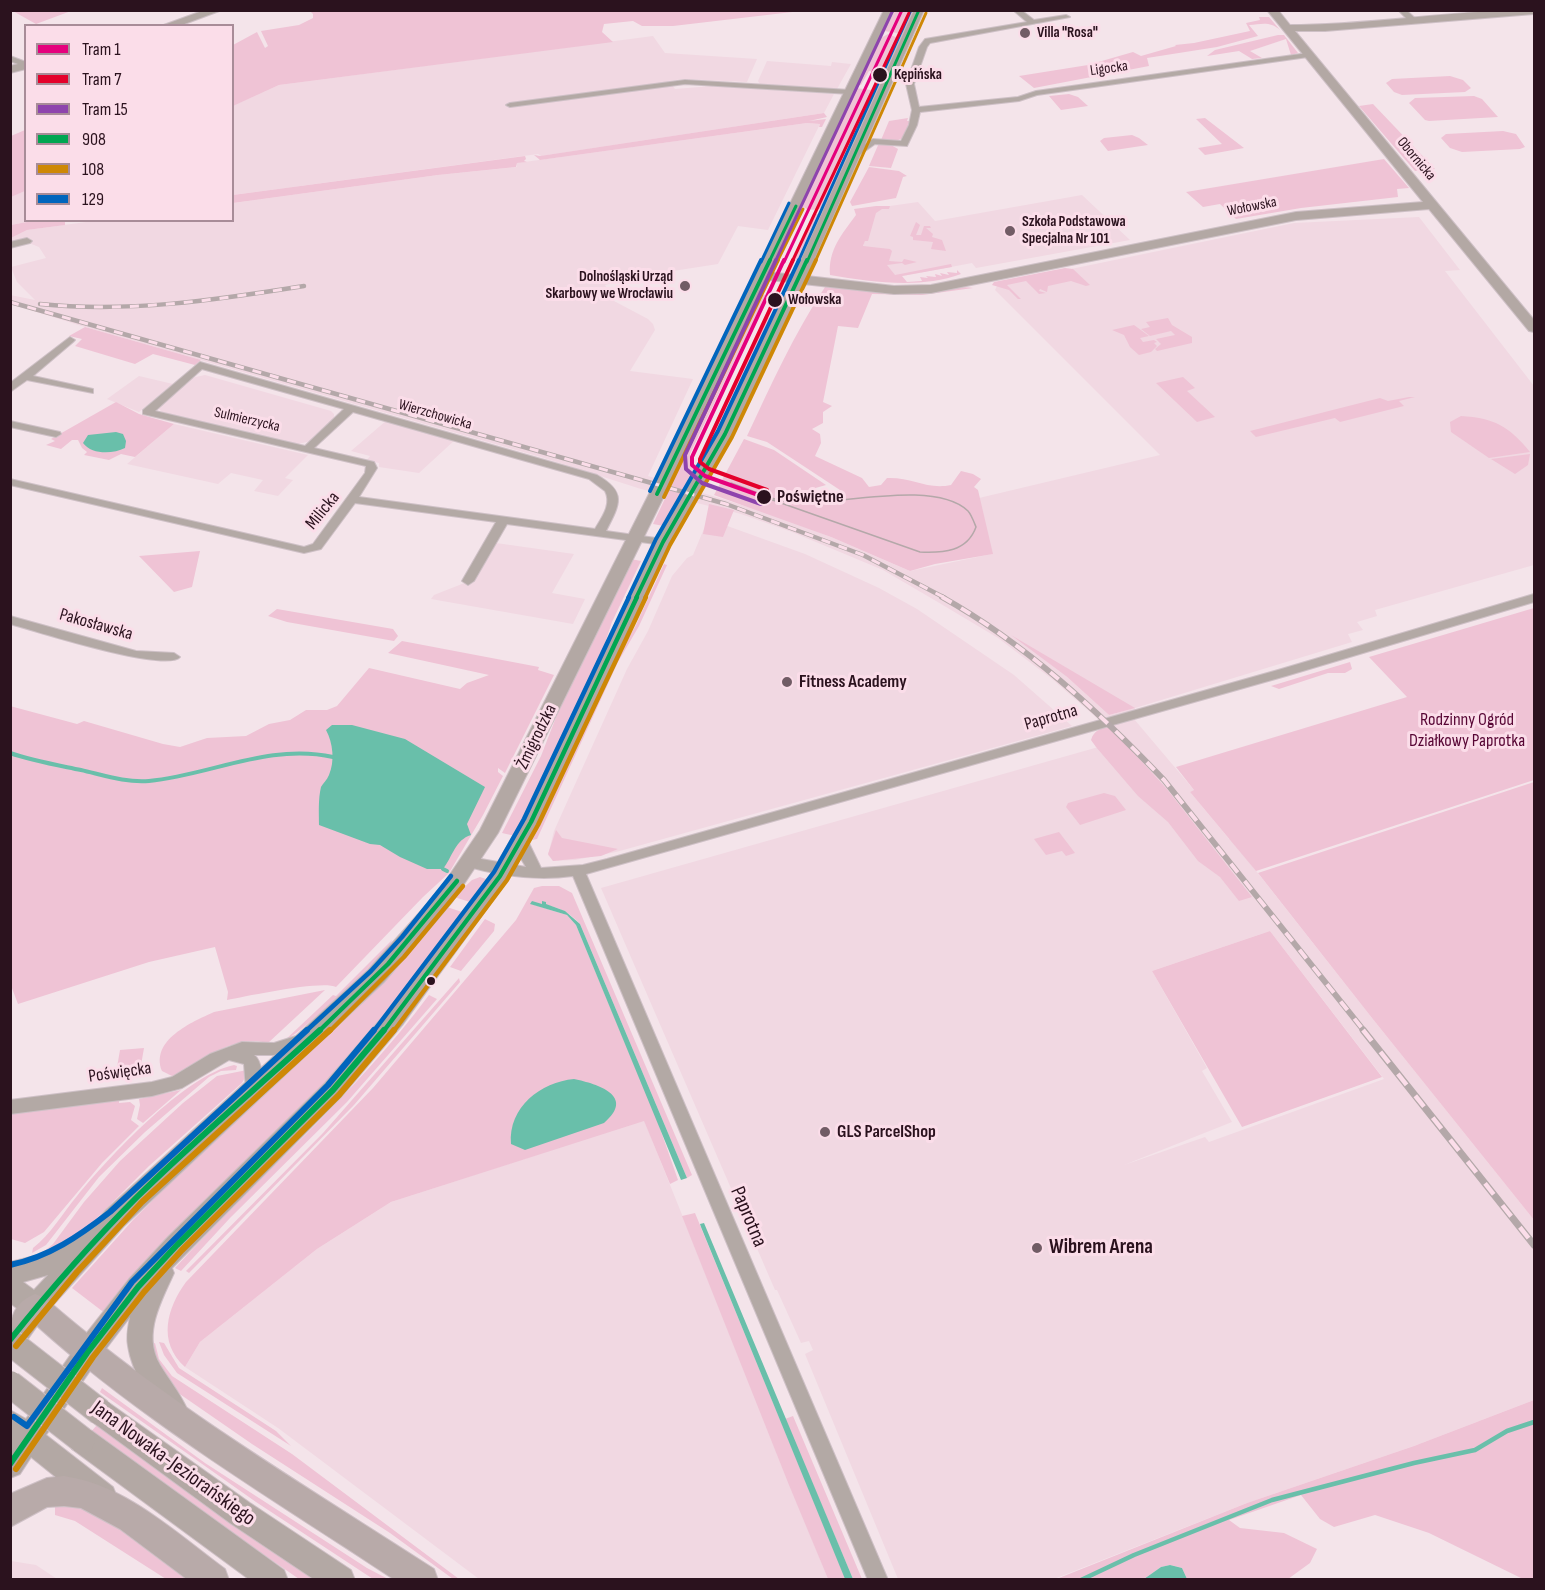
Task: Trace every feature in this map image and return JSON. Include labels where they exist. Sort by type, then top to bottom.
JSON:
[{"type":"main road","points":[[172,24],[217,10]]},
{"type":"main road","name":"Żmigrodzka","points":[[10,1342],[35,1307],[115,1218],[369,983],[408,942],[470,862],[508,796],[634,538],[662,486],[889,10]]},
{"type":"main road","name":"Żmigrodzka","points":[[10,1465],[20,1430],[87,1353],[138,1287],[341,1081],[436,966],[503,871],[521,841],[663,542],[725,434],[799,279],[855,154],[870,136],[904,42],[919,10]]},
{"type":"main road","name":"Obornicka","points":[[1272,10],[1534,328]]},
{"type":"main road","points":[[1289,30],[1534,11]]},
{"type":"main road","points":[[877,36],[884,33],[896,33],[902,37],[904,42]]},
{"type":"main road","points":[[798,201],[798,208],[807,212],[829,209]]},
{"type":"main road","name":"Wołowska","points":[[761,275],[894,290],[931,289],[1296,216],[1432,205]]},
{"type":"main road","points":[[10,1273],[28,1271],[49,1264],[71,1252],[115,1218]]},
{"type":"main road","points":[[177,1245],[145,1303],[139,1334],[144,1361],[150,1376],[186,1425]]},
{"type":"main road","points":[[10,1287],[87,1353],[186,1425],[423,1580]]},
{"type":"main road","name":"Jana Nowaka-Jeziorańskiego","points":[[10,1342],[100,1413],[231,1507],[340,1580]]},
{"type":"main road","name":"Jana Nowaka-Jeziorańskiego","points":[[10,1384],[82,1440],[274,1580]]},
{"type":"main road","points":[[20,1430],[112,1505],[214,1580]]},
{"type":"main road","points":[[10,1512],[27,1499],[56,1490],[90,1495],[112,1505]]},
{"type":"street","points":[[1016,10],[1032,22]]},
{"type":"street","points":[[1401,10],[1414,21]]},
{"type":"street","points":[[870,136],[904,144],[913,125],[916,110],[910,84],[923,47],[928,41],[1066,17]]},
{"type":"street","name":"Ligocka","points":[[916,110],[1019,99],[1036,93],[1308,55]]},
{"type":"street","points":[[10,58],[24,65]]},
{"type":"street","points":[[510,105],[685,82],[850,92]]},
{"type":"street","points":[[10,245],[27,242]]},
{"type":"street","points":[[10,389],[70,340]]},
{"type":"street","name":"Wierzchowicka","points":[[200,365],[600,480],[612,490],[614,496],[613,507],[599,533]]},
{"type":"street","name":"Sulmierzycka","points":[[200,365],[147,412],[370,464],[372,468],[370,473],[352,499]]},
{"type":"street","points":[[25,377],[88,391]]},
{"type":"street","points":[[307,449],[351,408]]},
{"type":"street","points":[[10,424],[56,434]]},
{"type":"street","name":"Milicka","points":[[10,482],[304,550],[317,547],[352,499],[663,542]]},
{"type":"street","points":[[468,581],[503,520]]},
{"type":"street","name":"Paprotna","points":[[470,862],[503,871],[537,874],[578,872],[1282,673],[1534,598]]},
{"type":"street","name":"Pakosławska","points":[[10,620],[136,655],[174,657]]},
{"type":"street","points":[[521,841],[524,852],[537,874]]},
{"type":"street","name":"Paprotna","points":[[578,872],[878,1580]]},
{"type":"street","name":"Poświęcka","points":[[10,1107],[152,1089],[176,1083],[226,1054],[242,1048],[282,1047],[314,1035]]},
{"type":"street","points":[[226,1054],[252,1061],[255,1071],[254,1090]]},
{"type":"shaded area","points":[[653,36],[665,53],[757,59],[747,82],[683,79],[669,81],[675,89],[712,86],[834,94],[824,113],[541,156],[538,154],[234,195],[234,105],[279,85]]},
{"type":"shaded area","points":[[767,61],[831,66],[832,62],[851,64],[837,89],[760,84],[758,81]]},
{"type":"shaded area","points":[[807,123],[820,124],[768,230],[738,226],[718,264],[641,276],[605,285],[614,301],[648,319],[655,330],[630,371],[693,379],[648,476],[774,515],[910,571],[992,554],[979,498],[1160,455],[995,290],[997,286],[1294,223],[1419,217],[1460,270],[1445,271],[1534,386],[1534,565],[1375,610],[1377,616],[1357,622],[1363,630],[1348,634],[1352,642],[1135,708],[1134,719],[1194,790],[1190,792],[1231,839],[1534,1220],[1534,1400],[1414,1446],[1247,1503],[1054,1579],[898,1579],[805,1354],[813,1350],[809,1341],[801,1343],[775,1290],[601,888],[1109,744],[1101,731],[1098,719],[1052,679],[998,638],[883,570],[792,532],[741,514],[641,489],[544,458],[11,304],[10,295],[35,300],[17,282],[11,267],[46,258],[39,247],[29,243],[11,248],[11,238],[27,230],[86,222],[234,222],[234,203],[438,175],[517,167],[517,163]],"holes":[[[1066,676],[1134,708],[1109,715]],[[1270,931],[1384,1079],[1209,1142],[1205,1137],[1124,1165],[1232,1122],[1202,1071],[1207,1068],[1152,971]]]},
{"type":"shaded area","points":[[24,191],[24,222],[27,222],[11,225],[10,197]]},
{"type":"shaded area","points":[[1082,195],[1130,240],[976,268],[972,263],[882,280],[863,246],[876,208],[918,202],[935,221]]},
{"type":"shaded area","points":[[205,375],[331,411],[334,418],[311,441],[298,444],[162,412],[159,409],[160,405],[191,378]]},
{"type":"shaded area","points":[[139,376],[173,384],[139,412],[107,399]]},
{"type":"shaded area","points":[[387,420],[456,439],[419,473],[379,467],[379,463],[367,460],[370,456],[351,451]]},
{"type":"shaded area","points":[[174,424],[308,455],[285,478],[293,480],[278,496],[254,491],[263,480],[231,473],[218,484],[127,464]]},
{"type":"shaded area","points":[[116,432],[123,434],[126,441],[125,448],[109,452],[97,451],[83,443],[88,435]]},
{"type":"shaded area","points":[[708,519],[805,554],[879,588],[917,609],[1014,675],[1072,726],[616,852],[575,860],[553,861],[548,855],[554,831],[627,669],[648,631],[672,576],[687,558],[693,555]]},
{"type":"shaded area","points":[[496,543],[574,554],[552,593],[585,599],[573,624],[431,599],[434,595],[467,582],[473,583]]},
{"type":"shaded area","points":[[332,725],[352,725],[405,739],[485,787],[467,824],[471,835],[461,841],[443,869],[427,869],[380,845],[370,844],[319,825],[321,787],[329,775],[333,758],[332,746],[326,730]]},
{"type":"shaded area","points":[[532,901],[542,904],[542,901],[546,902],[546,904],[565,911],[580,924],[687,1178],[681,1180],[576,925],[567,915],[530,904]]},
{"type":"shaded area","points":[[574,1079],[593,1084],[610,1093],[616,1105],[613,1114],[604,1123],[525,1150],[511,1144],[511,1131],[515,1119],[529,1099],[550,1085]]},
{"type":"shaded area","points":[[644,1120],[828,1579],[479,1579],[278,1428],[185,1367],[200,1342],[317,1249],[391,1202]]},
{"type":"shaded area","points":[[704,1223],[853,1579],[845,1579],[701,1227],[700,1224]]},
{"type":"shaded area","points":[[11,1561],[36,1565],[57,1579],[11,1579]]},
{"type":"shaded area","points":[[1170,1565],[1182,1568],[1187,1579],[1144,1579],[1161,1567]]},
{"type":"green space","points":[[11,10],[71,10],[71,11],[36,24]]},
{"type":"green space","points":[[311,10],[801,11],[673,26],[642,26],[633,21],[604,24],[602,32],[613,42],[279,85],[234,106],[234,44],[257,32],[265,48],[268,46],[261,31],[299,25],[313,18]]},
{"type":"green space","points":[[895,11],[915,11],[904,34],[884,31]]},
{"type":"green space","points":[[1259,17],[1269,17],[1280,30],[1269,24],[1249,25],[1258,36],[1217,47],[1147,58],[1149,66],[1034,88],[1019,76],[1088,65],[1133,52],[1141,56],[1175,45],[1250,31],[1246,23],[1260,20]]},
{"type":"green space","points":[[888,34],[898,38],[879,87],[876,86],[882,72],[869,71],[861,85],[858,85],[881,38]]},
{"type":"green space","points":[[1284,35],[1298,53],[1291,55],[1286,39],[1250,51],[1262,58],[1252,59],[1239,51],[1207,56],[1215,50]]},
{"type":"green space","points":[[1450,76],[1463,80],[1471,88],[1465,92],[1402,95],[1394,92],[1386,83],[1392,79]]},
{"type":"green space","points":[[856,88],[878,91],[824,207],[815,210],[806,208],[801,205],[802,202]]},
{"type":"green space","points":[[1069,94],[1078,97],[1088,106],[1061,110],[1049,96]]},
{"type":"green space","points":[[1474,96],[1482,99],[1498,117],[1429,121],[1425,120],[1409,103],[1415,98]]},
{"type":"green space","points":[[1373,104],[1435,169],[1415,171],[1359,106]]},
{"type":"green space","points":[[824,113],[827,117],[809,121],[826,119],[822,127],[819,127],[820,124],[807,123],[540,160],[534,155],[540,156]]},
{"type":"green space","points":[[908,118],[907,121],[910,121],[903,138],[896,141],[881,140],[889,121]]},
{"type":"green space","points":[[1205,118],[1244,148],[1205,155],[1198,148],[1222,144],[1196,119]]},
{"type":"green space","points":[[24,130],[24,191],[11,197],[11,136]]},
{"type":"green space","points":[[1503,131],[1516,134],[1525,147],[1462,152],[1450,148],[1441,138],[1446,134]]},
{"type":"green space","points":[[1132,135],[1148,145],[1108,151],[1100,141],[1104,138]]},
{"type":"green space","points":[[879,143],[898,149],[891,168],[869,166]]},
{"type":"green space","points":[[525,156],[524,161],[527,162],[517,163],[516,167],[438,175],[234,203],[234,195]]},
{"type":"green space","points":[[1384,159],[1409,188],[1397,189],[1398,197],[1301,208],[1236,219],[1220,204],[1203,207],[1186,192]]},
{"type":"green space","points":[[869,167],[899,171],[907,176],[903,177],[896,198],[852,206],[850,202]]},
{"type":"green space","points":[[890,206],[889,209],[882,209],[876,213],[868,241],[865,241],[863,246],[890,249],[892,251],[889,261],[902,262],[904,259],[917,262],[887,265],[895,275],[951,264],[952,267],[902,276],[907,282],[922,281],[920,277],[936,277],[935,274],[942,276],[940,273],[949,275],[947,272],[957,273],[957,270],[961,274],[945,279],[913,283],[879,282],[830,275],[831,258],[841,236],[856,215],[854,209]]},
{"type":"green space","points":[[813,214],[821,214],[800,261],[791,260]]},
{"type":"green space","points":[[27,222],[65,222],[65,225],[27,230],[11,238],[11,225]]},
{"type":"green space","points":[[916,222],[920,225],[916,235],[921,235],[924,226],[930,226],[931,228],[926,228],[933,234],[932,237],[942,240],[946,251],[931,249],[933,242],[913,240],[910,236]]},
{"type":"green space","points":[[1065,268],[1073,269],[1090,285],[1086,286],[1071,281],[1048,286],[1047,292],[1040,289],[1039,291],[1046,293],[1039,294],[1026,281],[1007,285],[1021,299],[1018,299],[1009,290],[992,285],[994,282]]},
{"type":"green space","points":[[825,287],[918,294],[973,288],[922,295],[872,294],[858,328],[838,326],[823,402],[832,406],[823,412],[823,423],[812,429],[820,434],[821,443],[815,456],[862,478],[869,487],[881,485],[887,478],[904,479],[934,486],[951,485],[961,471],[981,479],[974,487],[978,490],[993,554],[935,564],[910,571],[831,537],[714,495],[744,439],[774,450],[826,485],[805,491],[808,498],[843,492],[767,442],[747,436],[793,341]]},
{"type":"green space","points":[[757,294],[766,295],[690,454],[690,465],[696,472],[685,491],[670,487],[691,432]]},
{"type":"green space","points":[[765,317],[769,318],[755,357],[701,464],[701,453]]},
{"type":"green space","points":[[1168,318],[1172,325],[1192,337],[1192,343],[1157,351],[1155,349],[1161,344],[1156,339],[1175,335],[1171,331],[1150,336],[1141,329],[1150,327],[1146,322]]},
{"type":"green space","points":[[1134,325],[1149,336],[1140,338],[1143,342],[1154,340],[1157,342],[1154,343],[1157,346],[1151,352],[1139,355],[1130,347],[1124,335],[1112,330]]},
{"type":"green space","points":[[85,327],[201,360],[195,365],[153,354],[135,364],[75,346],[82,339],[69,336]]},
{"type":"green space","points":[[1183,377],[1195,388],[1187,391],[1215,417],[1197,422],[1156,383]]},
{"type":"green space","points":[[1415,397],[1399,401],[1404,406],[1340,422],[1335,418],[1256,437],[1250,431],[1380,398],[1388,401]]},
{"type":"green space","points":[[116,402],[139,414],[174,424],[135,457],[121,454],[109,460],[84,455],[87,452],[78,440],[72,440],[61,449],[46,445],[55,441],[51,439]]},
{"type":"green space","points":[[1461,416],[1492,421],[1500,425],[1515,436],[1530,452],[1489,458],[1451,432],[1450,422]]},
{"type":"green space","points":[[1530,454],[1528,465],[1515,474],[1491,459]]},
{"type":"green space","points":[[669,490],[683,494],[664,526],[653,524]]},
{"type":"green space","points":[[709,504],[734,510],[723,537],[703,534]]},
{"type":"green space","points":[[200,551],[192,587],[174,592],[139,556]]},
{"type":"green space","points":[[631,559],[641,561],[612,622],[598,664],[515,836],[502,833],[541,756],[560,707]]},
{"type":"green space","points":[[664,564],[667,565],[639,626],[618,662],[537,839],[532,840],[612,665],[635,627]]},
{"type":"green space","name":"Rodzinny Ogród Działkowy Paprotka","points":[[1534,608],[1534,780],[1256,871],[1190,792],[1194,790],[1176,767],[1407,697],[1369,657]]},
{"type":"green space","points":[[277,609],[393,629],[398,636],[394,641],[287,622],[268,616]]},
{"type":"green space","points":[[1011,635],[1135,708],[1109,715],[1066,676]]},
{"type":"green space","points":[[402,641],[539,667],[538,670],[554,675],[505,773],[498,768],[498,772],[503,776],[449,873],[336,987],[328,985],[301,987],[227,1000],[228,992],[215,947],[149,962],[18,1004],[10,983],[10,706],[77,724],[84,721],[180,747],[207,738],[246,736],[269,724],[290,720],[306,710],[327,710],[337,706],[369,668],[460,689],[467,683],[489,675],[388,653]]},
{"type":"green space","points":[[1350,662],[1352,669],[1345,673],[1328,673],[1279,689],[1271,686]]},
{"type":"green space","points":[[1110,727],[1166,788],[1252,897],[1239,901],[1220,877],[1198,861],[1168,822],[1138,796],[1096,747],[1091,740],[1094,734]]},
{"type":"green space","points":[[1534,782],[1534,1220],[1258,873]]},
{"type":"green space","points":[[1104,793],[1115,796],[1126,810],[1080,825],[1066,807],[1068,803]]},
{"type":"green space","points":[[556,830],[562,838],[618,849],[601,856],[553,861],[548,854]]},
{"type":"green space","points":[[1059,832],[1075,853],[1066,856],[1062,851],[1046,855],[1034,839]]},
{"type":"green space","points":[[480,877],[487,881],[473,903],[454,897],[472,880]]},
{"type":"green space","points":[[559,886],[572,893],[692,1175],[687,1178],[580,924],[569,914],[557,908],[531,904],[567,915],[576,925],[656,1117],[678,1180],[670,1184],[644,1121],[391,1202],[317,1249],[200,1342],[185,1367],[171,1347],[168,1325],[174,1303],[186,1282],[373,1088],[516,920],[534,888]]},
{"type":"green space","points":[[447,907],[465,913],[366,1040],[106,1314],[72,1288],[133,1220]]},
{"type":"green space","points":[[485,919],[495,924],[494,931],[461,971],[450,967]]},
{"type":"green space","points":[[1270,931],[1382,1077],[1242,1127],[1152,971]]},
{"type":"green space","points":[[392,940],[377,960],[343,992],[283,1042],[333,995],[336,996]]},
{"type":"green space","points":[[459,978],[460,982],[354,1105],[189,1273],[186,1271],[323,1133]]},
{"type":"green space","points":[[325,990],[268,1043],[255,1041],[231,1045],[209,1055],[177,1075],[172,1076],[162,1071],[160,1060],[167,1041],[195,1021],[214,1012]]},
{"type":"green space","points":[[429,995],[437,999],[347,1102],[230,1218],[181,1271],[175,1268],[338,1102],[400,1032]]},
{"type":"green space","points":[[144,1048],[140,1071],[116,1073],[120,1050]]},
{"type":"green space","points":[[237,1066],[236,1070],[221,1071],[209,1077],[145,1132],[99,1177],[46,1245],[32,1253],[33,1248],[51,1230],[91,1180],[149,1120],[193,1084],[214,1072]]},
{"type":"green space","points":[[247,1070],[242,1083],[149,1166],[68,1247],[42,1253],[53,1244],[84,1202],[120,1161],[183,1103],[217,1076]]},
{"type":"green space","points":[[181,1090],[143,1123],[137,1119],[139,1099]]},
{"type":"green space","points":[[119,1099],[119,1103],[130,1102],[135,1106],[131,1120],[139,1126],[102,1163],[44,1232],[25,1243],[11,1239],[10,1111]]},
{"type":"green space","points":[[695,1213],[845,1579],[828,1579],[789,1485],[682,1216]]},
{"type":"green space","points":[[159,1342],[164,1343],[179,1368],[276,1431],[291,1446],[177,1373],[164,1355]]},
{"type":"green space","points":[[155,1343],[159,1359],[172,1376],[292,1454],[459,1579],[453,1579],[390,1533],[252,1444],[171,1388],[146,1346]]},
{"type":"green space","points":[[102,1388],[205,1463],[367,1568],[388,1579],[373,1579],[256,1502],[100,1392]]},
{"type":"green space","points":[[1534,1400],[1534,1579],[1523,1579],[1429,1533],[1375,1515],[1334,1527],[1320,1519],[1301,1495],[1229,1520],[1240,1528],[1284,1533],[1317,1549],[1310,1563],[1288,1579],[1187,1579],[1182,1568],[1170,1565],[1161,1567],[1144,1579],[1054,1580],[1247,1503],[1414,1446]]},
{"type":"green space","points":[[793,1416],[862,1579],[853,1579],[785,1419]]},
{"type":"green space","points":[[97,1425],[318,1579],[299,1579],[89,1434]]},
{"type":"green space","points":[[55,1502],[94,1509],[192,1579],[166,1579],[75,1521],[55,1515]]},
{"type":"waterway","points":[[10,753],[36,761],[132,781],[172,778],[263,757],[286,754],[333,757]]},
{"type":"waterway","points":[[443,869],[447,871]]},
{"type":"waterway","points":[[1081,1580],[1134,1555],[1272,1500],[1414,1463],[1475,1450],[1507,1431],[1534,1422]]},
{"type":"tram line","name":"15","points":[[761,504],[702,483],[686,469],[685,455],[893,10]]},
{"type":"tram line","name":"1","points":[[764,497],[705,476],[692,465],[692,457],[902,10]]},
{"type":"tram line","name":"7","points":[[767,490],[709,469],[700,462],[700,459],[909,13]]},
{"type":"tram line","points":[[731,483],[772,498],[797,503],[886,496],[933,497],[953,502],[968,511],[976,527],[967,542],[960,546],[945,551],[920,552],[764,497]]},
{"type":"railway","points":[[40,304],[106,307],[172,304],[304,286]]},
{"type":"railway","points":[[10,302],[726,504],[863,555],[945,598]]},
{"type":"railway","points":[[942,597],[1003,636],[1060,680],[1164,780],[1365,1032]]},
{"type":"railway","points":[[1363,1030],[1534,1245]]},
{"type":"transit line","name":"129","points":[[14,1417],[27,1426],[132,1282],[328,1085],[389,1013],[494,872],[524,819],[656,539],[718,431],[792,276],[911,10]]},
{"type":"transit line","name":"908","points":[[10,1464],[87,1353],[138,1287],[177,1245],[333,1090],[395,1018],[500,876],[531,822],[663,542],[725,434],[799,279],[919,10]]},
{"type":"transit line","name":"108","points":[[16,1469],[93,1357],[144,1292],[182,1250],[339,1095],[401,1022],[507,880],[538,825],[670,545],[732,437],[806,282],[926,13]]},
{"type":"transit line","name":"129","points":[[650,491],[789,203]]},
{"type":"transit line","name":"908","points":[[657,494],[796,206]]},
{"type":"transit line","name":"108","points":[[664,497],[803,209]]},
{"type":"transit line","name":"129","points":[[10,1265],[51,1252],[75,1238],[110,1212],[371,971],[402,937],[451,876]]},
{"type":"transit line","name":"908","points":[[10,1340],[71,1267],[120,1214],[196,1141],[348,1004],[398,952],[457,881]]},
{"type":"transit line","name":"108","points":[[16,1346],[46,1308],[125,1219],[354,1008],[404,957],[463,886]]},
{"type":"place","name":"Villa \"Rosa\"","points":[[1025,33]]},
{"type":"place","name":"Kępińska","points":[[880,75]]},
{"type":"place","name":"Szkoła Podstawowa Specjalna Nr 101","points":[[1010,231]]},
{"type":"place","name":"Dolnośląski Urząd Skarbowy we Wrocławiu","points":[[685,286]]},
{"type":"place","name":"Wołowska","points":[[775,300]]},
{"type":"place","name":"Poświętne","points":[[764,497]]},
{"type":"place","name":"Fitness Academy","points":[[787,682]]},
{"type":"place","name":"GLS ParcelShop","points":[[825,1132]]},
{"type":"place","name":"Wibrem Arena","points":[[1037,1248]]}]
